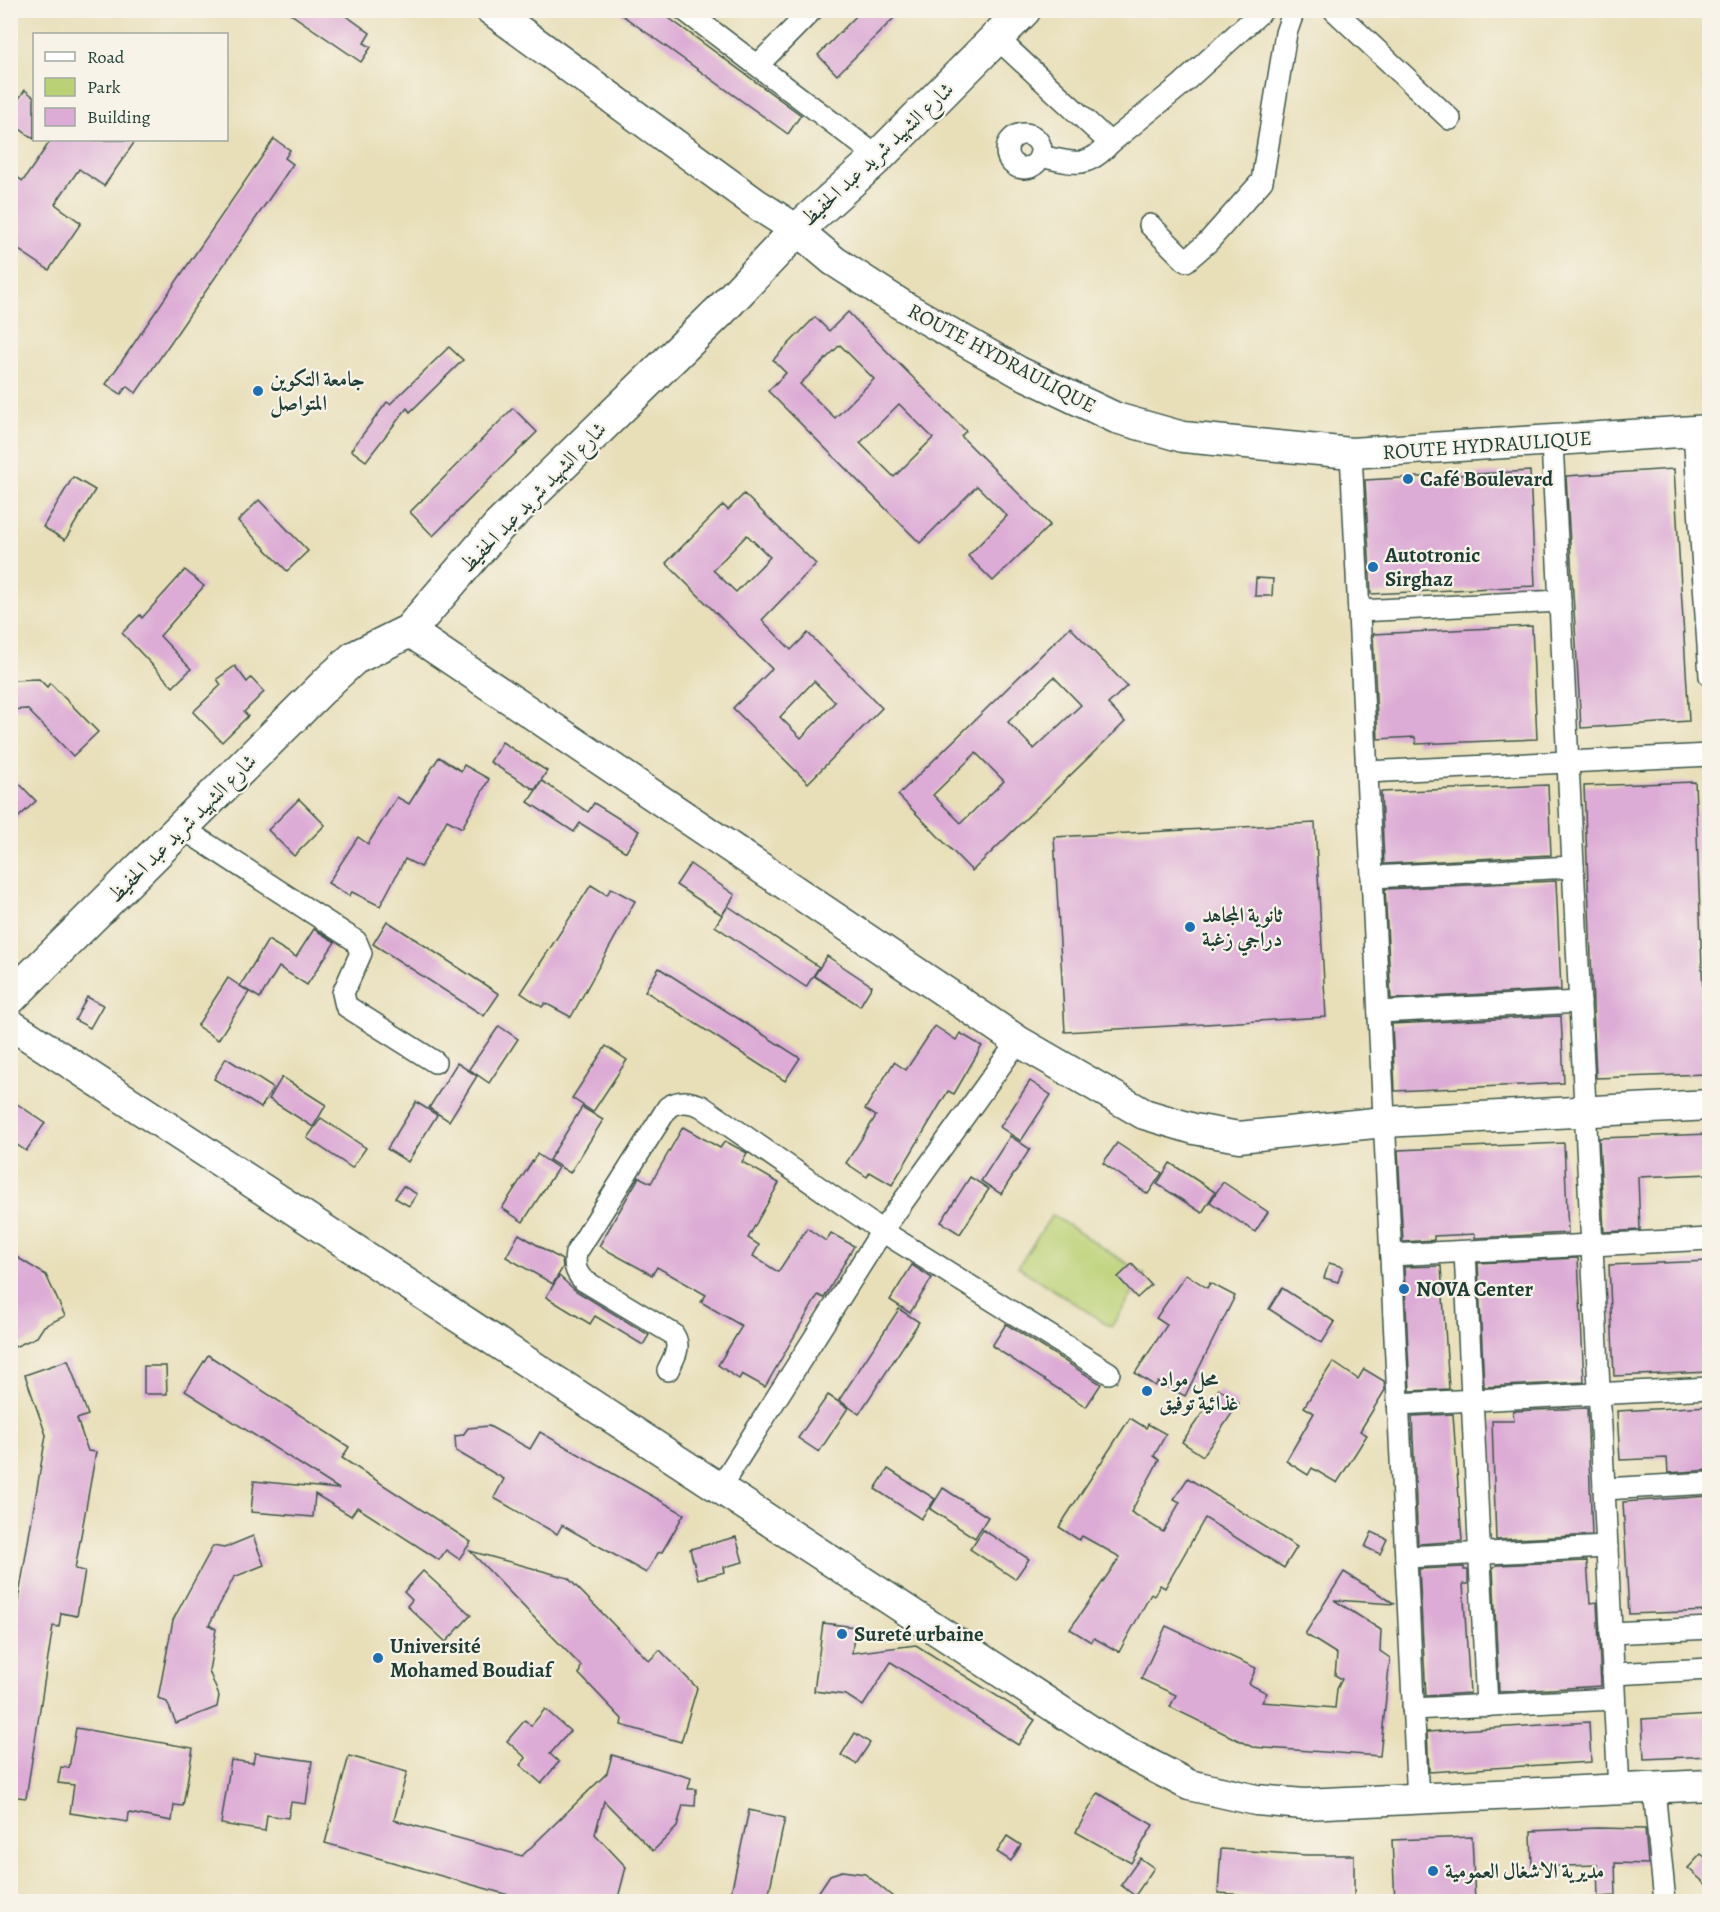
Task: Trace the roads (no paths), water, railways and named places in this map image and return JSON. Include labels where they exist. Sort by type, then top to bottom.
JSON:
[{"type":"main road","name":"ROUTE HYDRAULIQUE","points":[[492,10],[758,205],[797,230],[834,261],[905,307],[1019,372],[1116,418],[1183,437],[1351,453],[1702,430]]},
{"type":"main road","name":"شارع الشهيد شريد عبد الحفيظ","points":[[10,998],[354,658],[409,632],[499,526],[720,311],[797,230],[878,157],[998,39],[1024,10]]},
{"type":"main road","points":[[409,632],[1018,1041],[1144,1114],[1194,1129],[1239,1137],[1384,1122],[1710,1105]]},
{"type":"main road","points":[[10,1024],[1114,1746],[1189,1785],[1256,1800],[1304,1804],[1418,1801],[1710,1785]]},
{"type":"street","points":[[684,10],[878,157]]},
{"type":"street","points":[[758,65],[812,10]]},
{"type":"street","points":[[1040,156],[1074,163],[1096,159],[1110,143],[1180,86],[1263,10]]},
{"type":"street","points":[[1150,225],[1186,261],[1208,242],[1262,180],[1286,33],[1294,10]]},
{"type":"street","points":[[1334,10],[1450,119]]},
{"type":"street","points":[[998,39],[1110,143]]},
{"type":"street","points":[[1702,430],[1710,676]]},
{"type":"street","points":[[1552,441],[1619,1790]]},
{"type":"street","points":[[1351,453],[1418,1801]]},
{"type":"street","points":[[1359,611],[1560,601]]},
{"type":"street","points":[[1367,772],[1710,755]]},
{"type":"street","points":[[182,828],[356,941],[361,953],[343,993],[346,1006],[435,1062]]},
{"type":"street","points":[[1372,878],[1573,867]]},
{"type":"street","points":[[1379,1012],[1580,1002]]},
{"type":"street","points":[[718,1489],[882,1231],[1018,1041]]},
{"type":"street","points":[[668,1370],[678,1350],[678,1341],[673,1334],[583,1280],[576,1273],[574,1264],[576,1253],[668,1107],[678,1101],[689,1102],[701,1107],[882,1231],[1109,1373]]},
{"type":"street","points":[[1390,1255],[1710,1239]]},
{"type":"street","points":[[1465,1252],[1487,1706]]},
{"type":"street","points":[[1398,1404],[1710,1388]]},
{"type":"street","points":[[1604,1489],[1710,1484]]},
{"type":"street","points":[[1406,1557],[1606,1547]]},
{"type":"street","points":[[1611,1633],[1710,1628]]},
{"type":"street","points":[[1613,1674],[1710,1669]]},
{"type":"street","points":[[1413,1709],[1614,1699]]},
{"type":"street","points":[[1654,1789],[1665,1902]]},
{"type":"place","name":"جامعة التكوين المتواصل","points":[[258,391]]},
{"type":"place","name":"Café Boulevard","points":[[1408,479]]},
{"type":"place","name":"Autotronic Sirghaz","points":[[1373,567]]},
{"type":"place","name":"ثانوية المجاهد دراجي زغبة","points":[[1190,927]]},
{"type":"place","name":"NOVA Center","points":[[1404,1289]]},
{"type":"place","name":"محل مواد غذائية توفيق","points":[[1147,1391]]},
{"type":"place","name":"Sureté urbaine","points":[[842,1634]]},
{"type":"place","name":"Université Mohamed Boudiaf","points":[[378,1658]]},
{"type":"place","name":"مديرية الاشغال العمومية","points":[[1433,1871]]}]
